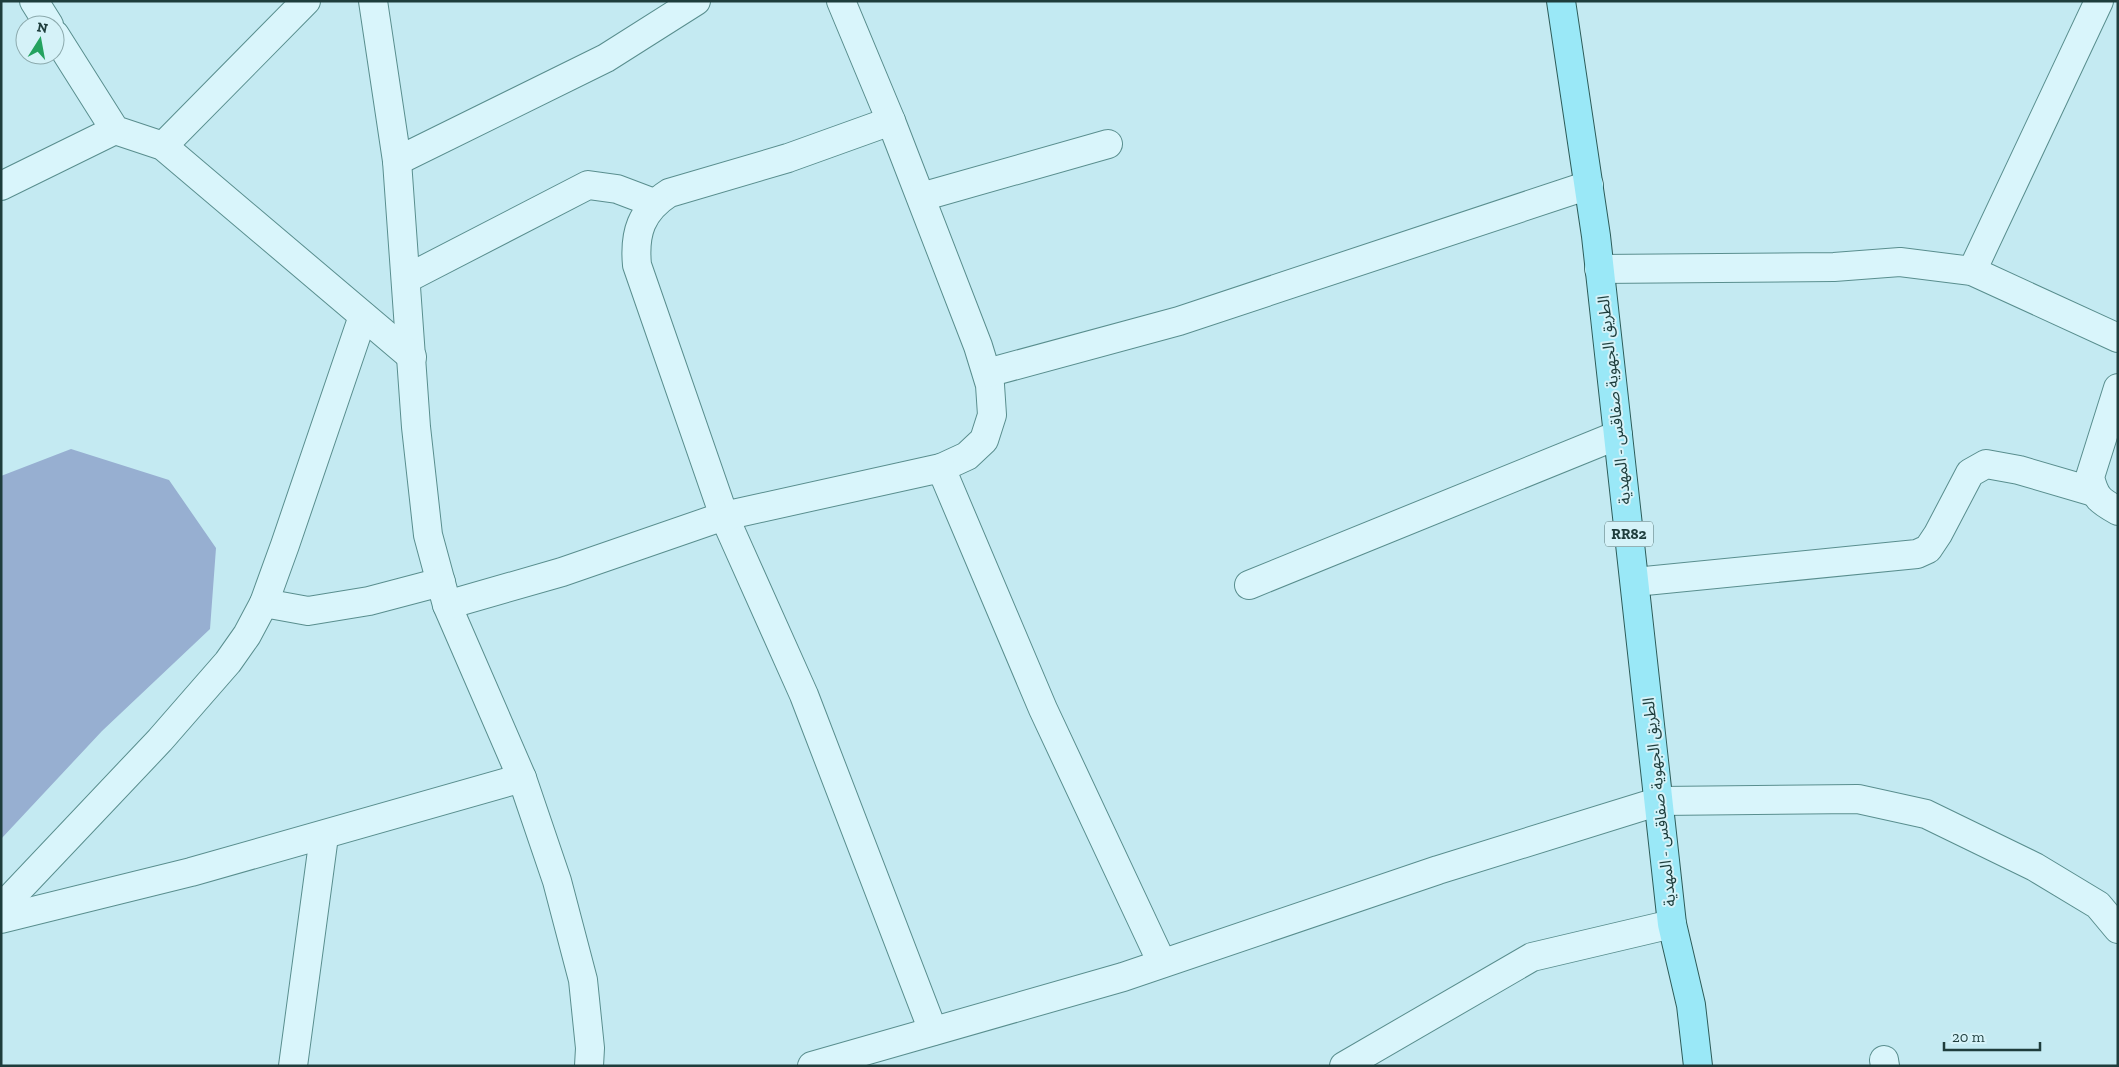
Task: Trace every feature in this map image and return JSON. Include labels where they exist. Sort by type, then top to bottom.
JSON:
[{"type":"main road","name":"الطريق الجهوية صفاقس - المهدية","points":[[1561,1],[1589,185],[1660,801],[1672,924],[1691,1005],[1698,1066]]},
{"type":"street","points":[[34,1],[43,15]]},
{"type":"street","points":[[163,146],[306,1]]},
{"type":"street","points":[[373,1],[397,161],[416,427],[428,535],[444,594],[522,778],[557,881],[583,980],[590,1048],[588,1066]]},
{"type":"street","points":[[397,161],[606,58],[696,1]]},
{"type":"street","points":[[264,603],[308,612],[369,602],[444,594],[562,572],[724,516],[941,468],[967,456],[984,440],[992,416],[987,373],[891,121],[841,1]]},
{"type":"street","points":[[1972,270],[2099,1]]},
{"type":"street","points":[[65,51],[115,130],[163,146],[412,358]]},
{"type":"street","points":[[891,121],[788,158],[669,193],[654,203],[641,222],[635,246],[637,265],[724,516],[804,695],[933,1031]]},
{"type":"street","points":[[1,186],[115,130]]},
{"type":"street","points":[[921,198],[1108,144]]},
{"type":"street","points":[[406,279],[588,185],[617,189],[654,203]]},
{"type":"street","points":[[987,373],[1179,321],[1589,185]]},
{"type":"street","points":[[1599,269],[1834,267],[1900,262],[1972,270],[2118,338]]},
{"type":"street","points":[[1,908],[160,740],[222,669],[247,635],[264,603],[364,316]]},
{"type":"street","points":[[2118,388],[2090,477],[2094,492],[2101,501],[2118,511]]},
{"type":"street","points":[[1248,585],[1618,435]]},
{"type":"street","points":[[1635,582],[1917,554],[1928,549],[1938,534],[1970,472],[1986,464],[2019,470],[2094,492]]},
{"type":"street","points":[[941,468],[1043,710],[1162,964]]},
{"type":"street","points":[[1,919],[192,872],[324,836],[522,778]]},
{"type":"street","points":[[812,1066],[1123,977],[1438,870],[1660,801],[1858,799],[1926,814],[2035,867],[2098,905],[2118,928]]},
{"type":"street","points":[[293,1066],[324,836]]},
{"type":"street","points":[[1344,1066],[1532,957],[1672,924]]},
{"type":"shaded area","points":[[71,449],[169,480],[216,548],[210,629],[102,731],[1,839],[1,476]]}]
